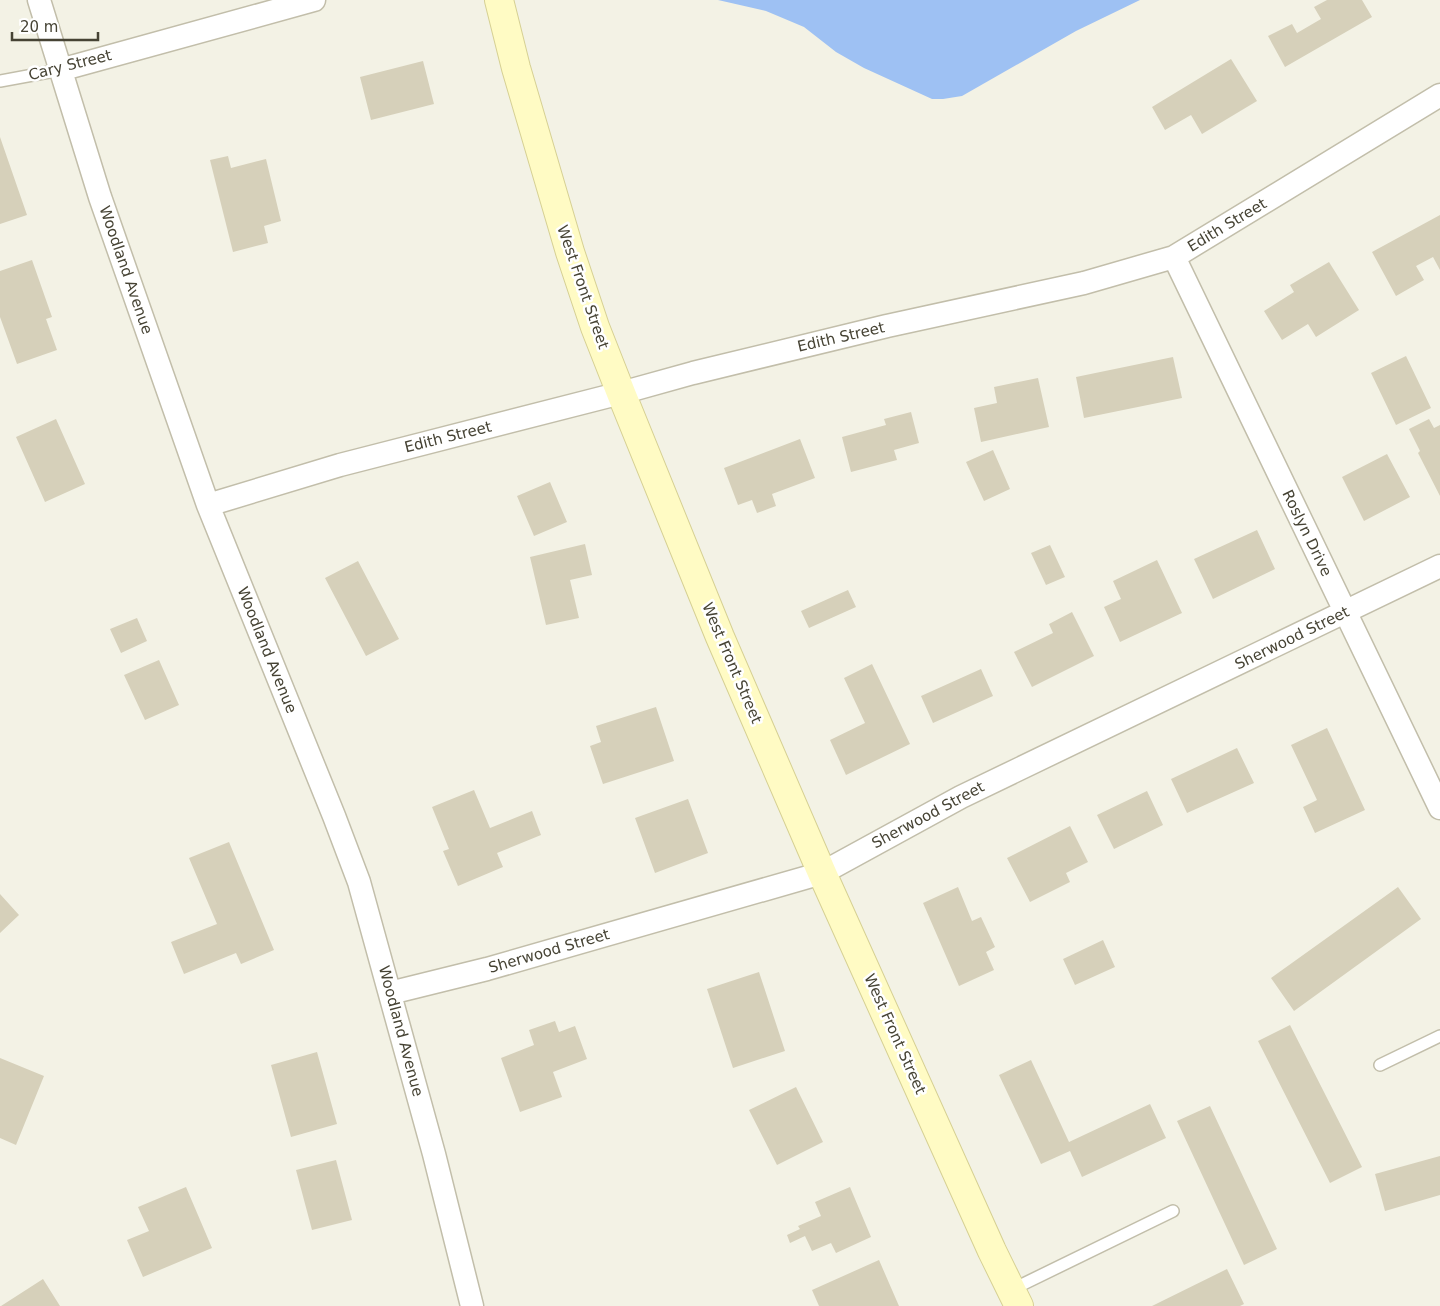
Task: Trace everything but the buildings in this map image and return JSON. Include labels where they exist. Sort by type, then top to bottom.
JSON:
[{"type":"street","name":"Woodland Avenue","points":[[39,0],[100,196],[208,505],[331,807],[359,882],[434,1154],[472,1306]]},
{"type":"street","name":"Cary Street","points":[[60,70],[314,0]]},
{"type":"street","name":"West Front Street","points":[[499,0],[516,68],[570,252],[621,393],[720,637],[822,873],[1015,1298]]},
{"type":"street","name":"Edith Street","points":[[208,505],[340,465],[693,373],[878,328],[1084,283],[1174,257],[1440,96]]},
{"type":"street","name":"Roslyn Drive","points":[[1174,257],[1440,808]]},
{"type":"street","name":"Sherwood Street","points":[[390,993],[487,968],[822,873],[960,797],[1440,566]]},
{"type":"lane","name":"Cary Street","points":[[0,81],[60,70]]},
{"type":"lane","points":[[1380,1065],[1440,1036]]},
{"type":"lane","points":[[1015,1298],[1173,1211]]},
{"type":"water","points":[[718,0],[1140,0],[1076,31],[962,96],[932,99],[864,68],[836,52],[804,27],[766,11]]}]
